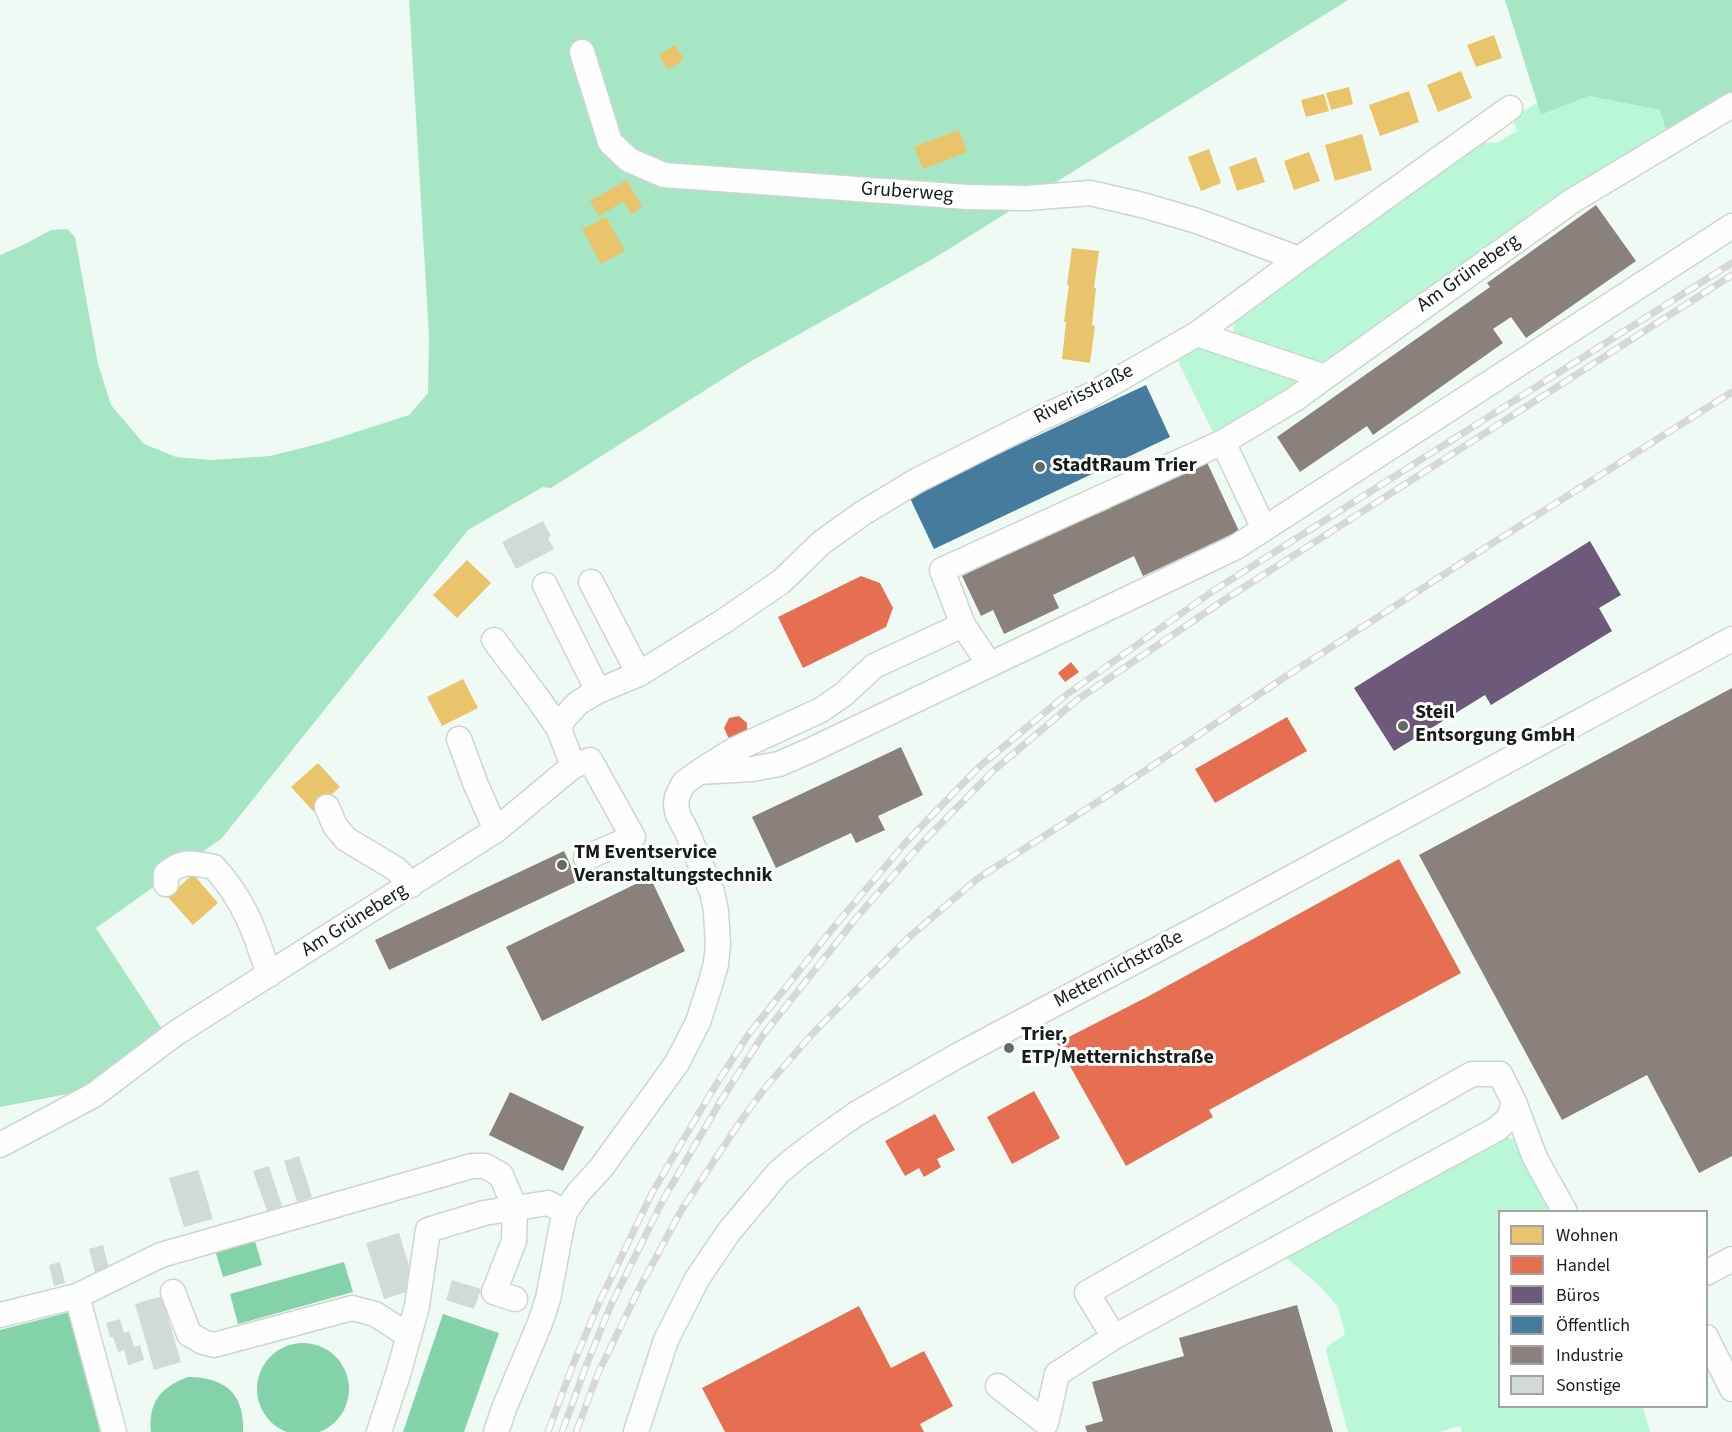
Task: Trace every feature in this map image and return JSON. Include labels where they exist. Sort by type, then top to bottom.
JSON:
[{"type":"street","name":"Gruberweg","points":[[582,52],[610,142],[628,160],[664,176],[967,197],[1027,198],[1090,194],[1142,205],[1186,218],[1299,259]]},
{"type":"street","name":"Am Grüneberg","points":[[963,625],[942,570],[1222,442],[1295,399],[1572,201],[1732,105]]},
{"type":"street","name":"Riverisstraße","points":[[644,670],[773,588],[821,543],[916,481],[1091,395],[1197,334],[1510,108]]},
{"type":"street","points":[[699,772],[753,769],[779,764],[809,752],[1236,547],[1732,226]]},
{"type":"street","points":[[1197,334],[1324,377]]},
{"type":"street","points":[[1222,442],[1264,529]]},
{"type":"street","points":[[559,729],[564,718],[578,703],[644,670],[591,582]]},
{"type":"street","points":[[545,585],[598,691]]},
{"type":"street","points":[[496,1432],[548,1299],[565,1212],[579,1192],[601,1168],[677,1063],[698,1022],[710,985],[716,964],[718,944],[716,911],[712,892],[678,815],[677,797],[684,783],[734,750],[821,710],[844,694],[874,666],[963,625],[989,664]]},
{"type":"street","name":"Metternichstraße","points":[[636,1432],[666,1340],[696,1279],[728,1233],[778,1173],[825,1136],[856,1114],[957,1056],[1732,639]]},
{"type":"street","points":[[494,640],[559,729],[573,766],[590,760],[633,837],[586,858]]},
{"type":"street","points":[[459,739],[496,830]]},
{"type":"street","name":"Am Grüneberg","points":[[0,1145],[94,1095],[176,1033],[496,830],[573,766]]},
{"type":"street","points":[[327,807],[335,826],[346,839],[396,869],[411,885]]},
{"type":"street","points":[[166,884],[166,874],[175,867],[188,862],[214,867],[238,897],[260,947],[269,975]]},
{"type":"street","points":[[1114,1337],[1088,1293],[1472,1074],[1500,1074],[1514,1102],[1535,1158],[1564,1210]]},
{"type":"street","points":[[998,1386],[1046,1427],[1057,1374],[1114,1337],[1497,1129],[1509,1118],[1514,1102]]},
{"type":"street","points":[[0,1315],[77,1296],[161,1255],[471,1166],[485,1166],[501,1175],[515,1208],[514,1241],[494,1292],[515,1299]]},
{"type":"street","points":[[379,1432],[417,1306],[428,1230],[484,1213],[548,1203],[565,1212]]},
{"type":"street","points":[[1708,1272],[1732,1259]]},
{"type":"street","points":[[173,1292],[189,1334],[214,1345],[352,1308],[375,1314],[409,1336]]},
{"type":"street","points":[[77,1296],[114,1432]]},
{"type":"street","points":[[1708,1339],[1732,1389]]},
{"type":"shaded area","points":[[409,0],[1348,0],[936,257],[748,363],[551,488],[543,487],[468,530],[222,838],[96,928],[164,1032],[93,1089],[0,1107],[0,255],[51,230],[67,229],[75,237],[98,364],[111,405],[144,444],[176,457],[212,460],[270,456],[322,443],[409,415],[428,393],[429,336]]},
{"type":"shaded area","points":[[1505,0],[1732,0],[1732,93],[1667,134],[1660,110],[1589,96],[1541,115]]},
{"type":"shaded area","points":[[1589,96],[1660,110],[1667,134],[1331,363],[1321,363],[1237,337],[1233,331],[1234,321],[1477,142],[1496,143],[1517,131],[1512,117],[1537,103],[1542,115]]},
{"type":"shaded area","points":[[1193,347],[1297,378],[1297,385],[1214,434],[1177,359]]},
{"type":"shaded area","points":[[1501,1138],[1520,1141],[1555,1210],[1498,1210],[1498,1408],[1643,1408],[1650,1432],[1462,1432],[1460,1426],[1439,1432],[1348,1432],[1326,1351],[1328,1346],[1345,1334],[1338,1307],[1320,1286],[1284,1256]]},
{"type":"shaded area","points":[[254,1238],[262,1265],[223,1277],[215,1250]]},
{"type":"shaded area","points":[[344,1262],[353,1292],[238,1324],[230,1294]]},
{"type":"shaded area","points":[[70,1312],[100,1432],[0,1432],[0,1330]]},
{"type":"shaded area","points":[[443,1314],[499,1333],[464,1432],[403,1432]]},
{"type":"shaded area","points":[[294,1344],[312,1344],[328,1351],[341,1364],[348,1380],[348,1398],[341,1414],[328,1427],[315,1433],[291,1433],[278,1427],[265,1414],[258,1398],[258,1380],[265,1364],[278,1351]]},
{"type":"shaded area","points":[[188,1377],[212,1380],[230,1390],[240,1407],[243,1432],[151,1432],[152,1412],[158,1397],[170,1386]]},
{"type":"building: Wohnen","points":[[1494,35],[1502,58],[1476,67],[1467,45]]},
{"type":"building: Wohnen","points":[[675,45],[684,59],[668,70],[659,55]]},
{"type":"building: Wohnen","points":[[1461,71],[1472,98],[1438,112],[1427,85]]},
{"type":"building: Wohnen","points":[[1349,87],[1353,104],[1331,110],[1326,93]]},
{"type":"building: Wohnen","points":[[1409,91],[1419,122],[1380,136],[1369,105]]},
{"type":"building: Wohnen","points":[[1324,94],[1329,111],[1306,117],[1301,100]]},
{"type":"building: Wohnen","points":[[959,130],[967,152],[923,169],[914,147]]},
{"type":"building: Wohnen","points":[[1362,134],[1372,170],[1335,181],[1325,145]]},
{"type":"building: Wohnen","points":[[1209,149],[1221,183],[1201,191],[1188,157]]},
{"type":"building: Wohnen","points":[[1309,152],[1320,181],[1294,190],[1284,161]]},
{"type":"building: Wohnen","points":[[1256,157],[1265,182],[1237,191],[1229,167]]},
{"type":"building: Wohnen","points":[[627,180],[642,207],[631,214],[624,201],[599,216],[590,201]]},
{"type":"building: Wohnen","points":[[606,217],[625,251],[601,264],[582,229]]},
{"type":"building: Wohnen","points":[[1072,248],[1099,251],[1092,325],[1095,326],[1090,363],[1062,359]]},
{"type":"building: Wohnen","points":[[467,560],[491,583],[457,618],[433,595]]},
{"type":"building: Wohnen","points":[[463,679],[478,708],[442,726],[427,697]]},
{"type":"building: Wohnen","points":[[318,763],[340,787],[313,811],[291,787]]},
{"type":"building: Wohnen","points":[[193,874],[218,903],[193,925],[168,897]]},
{"type":"building: Handel","points":[[861,576],[880,583],[893,608],[886,627],[803,668],[778,617]]},
{"type":"building: Handel","points":[[1071,662],[1079,672],[1065,682],[1058,673]]},
{"type":"building: Handel","points":[[739,716],[747,723],[747,734],[738,740],[728,737],[724,728],[729,718]]},
{"type":"building: Handel","points":[[1287,717],[1307,751],[1215,803],[1195,769]]},
{"type":"building: Handel","points":[[1399,859],[1461,973],[1209,1110],[1213,1117],[1126,1166],[1057,1043],[1147,997]]},
{"type":"building: Handel","points":[[1034,1091],[1060,1138],[1012,1164],[987,1117]]},
{"type":"building: Handel","points":[[935,1114],[955,1150],[937,1159],[941,1167],[924,1177],[919,1168],[905,1176],[885,1141]]},
{"type":"building: Handel","points":[[859,1306],[891,1368],[924,1351],[953,1406],[920,1424],[924,1432],[725,1432],[702,1388]]},
{"type":"building: Büros","points":[[1590,541],[1621,595],[1599,608],[1612,631],[1491,705],[1485,695],[1394,751],[1354,688]]},
{"type":"building: Öffentlich","name":"StadtRaum Trier","points":[[1146,385],[1170,437],[934,549],[909,496]]},
{"type":"building: Industrie","points":[[1596,205],[1636,261],[1526,338],[1511,317],[1493,329],[1503,343],[1373,435],[1367,426],[1300,472],[1277,437],[1490,287],[1487,283]]},
{"type":"building: Industrie","points":[[1205,458],[1239,531],[1143,576],[1134,556],[1053,595],[1059,608],[1004,634],[993,610],[981,616],[962,576],[1029,544],[1027,540],[1094,509],[1097,514],[1111,508],[1109,503]]},
{"type":"building: Industrie","points":[[1732,688],[1732,1156],[1699,1173],[1647,1075],[1562,1120],[1419,855]]},
{"type":"building: Industrie","points":[[901,747],[923,795],[878,816],[885,830],[856,843],[851,833],[776,868],[752,817]]},
{"type":"building: Industrie","points":[[564,851],[578,881],[389,970],[375,940]]},
{"type":"building: Industrie","points":[[650,877],[685,951],[542,1021],[506,947]]},
{"type":"building: Industrie","points":[[510,1092],[584,1127],[563,1171],[489,1135]]},
{"type":"building: Industrie","points":[[1297,1305],[1333,1432],[1087,1432],[1085,1426],[1103,1421],[1092,1382],[1184,1356],[1179,1338]]},
{"type":"building: Sonstige","points":[[543,521],[551,536],[548,538],[554,549],[516,569],[502,542]]},
{"type":"building: Sonstige","points":[[299,1156],[312,1197],[297,1202],[284,1161]]},
{"type":"building: Sonstige","points":[[269,1166],[282,1206],[267,1211],[253,1171]]},
{"type":"building: Sonstige","points":[[198,1170],[213,1219],[184,1227],[169,1178]]},
{"type":"building: Sonstige","points":[[399,1233],[416,1289],[384,1299],[366,1243]]},
{"type":"building: Sonstige","points":[[103,1245],[109,1268],[95,1272],[89,1249]]},
{"type":"building: Sonstige","points":[[60,1262],[65,1283],[54,1286],[49,1265]]},
{"type":"building: Sonstige","points":[[452,1280],[481,1289],[474,1309],[446,1300]]},
{"type":"building: Sonstige","points":[[162,1296],[181,1362],[154,1370],[135,1304]]},
{"type":"building: Sonstige","points":[[120,1319],[124,1333],[129,1331],[134,1347],[140,1345],[144,1360],[128,1365],[124,1350],[118,1352],[106,1323]]},
{"type":"railway","points":[[548,1432],[599,1303],[652,1193],[748,1035],[833,928],[907,841],[979,767],[1066,695],[1213,591],[1732,263]]},
{"type":"railway","points":[[562,1432],[610,1307],[663,1200],[720,1102],[763,1035],[857,917],[922,843],[994,770],[1077,700],[1224,600],[1732,275]]},
{"type":"railway","points":[[576,1432],[599,1371],[641,1285],[682,1209],[742,1119],[765,1088],[814,1032],[908,938],[977,879],[1477,553],[1732,392]]},
{"type":"place","name":"StadtRaum Trier","points":[[1040,467]]},
{"type":"place","name":"Steil Entsorgung GmbH","points":[[1403,726]]},
{"type":"place","name":"TM Eventservice Veranstaltungstechnik","points":[[562,865]]},
{"type":"place","name":"Trier, ETP/Metternichstraße","points":[[1009,1048]]}]
